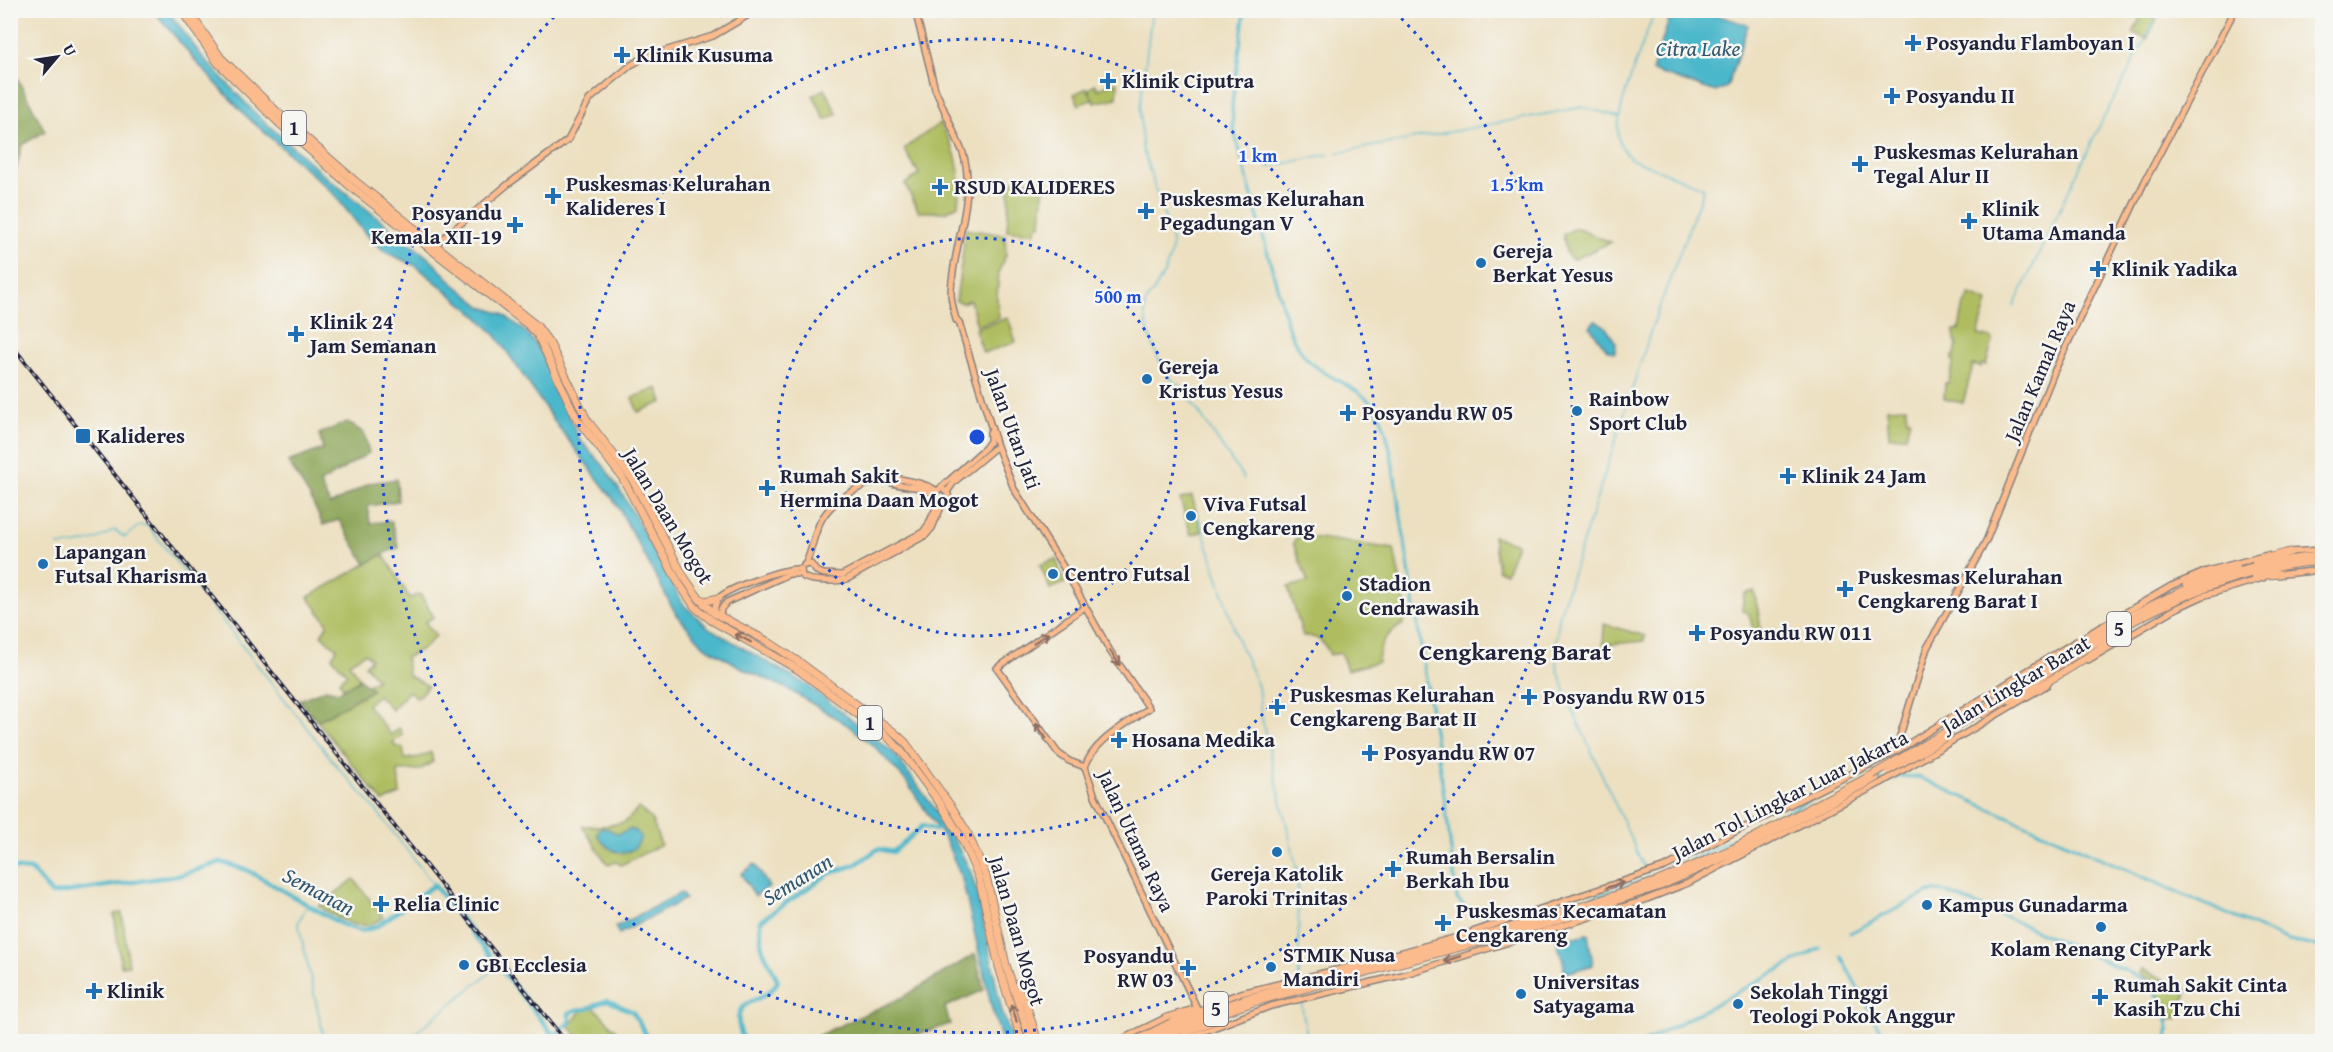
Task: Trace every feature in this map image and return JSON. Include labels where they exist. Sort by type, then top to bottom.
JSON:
[{"type":"highway","name":"Jalan Daan Mogot","points":[[181,10],[218,63],[280,124],[401,226],[534,325],[577,418],[622,477],[697,597],[717,615],[766,641],[902,739],[953,815],[984,871],[998,932],[1031,1041]]},
{"type":"highway","name":"Jalan Daan Mogot","points":[[188,10],[221,58],[350,182],[417,230],[424,231],[534,325],[550,344],[587,420],[628,473],[691,602],[702,614],[823,683]]},
{"type":"highway","points":[[401,226],[430,244],[438,244]]},
{"type":"highway","points":[[2160,601],[2163,596],[2209,575],[2290,552]]},
{"type":"highway","name":"Jalan Tol Lingkar Luar Jakarta","points":[[1144,1041],[1194,1017],[1245,999],[1305,987],[1550,916],[1658,881],[1881,779],[1981,713],[2049,663],[2114,624],[2160,601],[2243,568],[2322,556]]},
{"type":"highway","name":"Jalan Tol Lingkar Luar Jakarta","points":[[1981,713],[2116,630],[2185,596],[2286,562],[2322,561]]},
{"type":"highway","points":[[2022,688],[2061,669],[2125,630],[2181,602],[2259,575],[2279,574]]},
{"type":"highway","points":[[697,597],[705,601],[720,598]]},
{"type":"highway","points":[[1999,704],[2027,693],[2082,661],[2125,630]]},
{"type":"highway","name":"Jalan Daan Mogot","points":[[953,815],[981,886],[996,957],[1022,1041]]},
{"type":"highway","points":[[1013,985],[1025,1001],[1038,1041]]},
{"type":"highway","name":"Jalan Tol Lingkar Luar Jakarta","points":[[1156,1041],[1198,1021],[1281,995],[1293,989]]},
{"type":"highway","points":[[1166,1041],[1216,1020],[1279,998],[1281,995]]},
{"type":"highway","points":[[1133,1041],[1203,1008],[1231,1000],[1245,999]]},
{"type":"main road","name":"Jalan Utan Jati","points":[[915,10],[935,89],[966,164],[964,209],[952,288],[956,319],[959,322],[991,439],[983,450],[952,476]]},
{"type":"main road","name":"Jalan Kamal Raya","points":[[1895,752],[1927,648],[1986,541],[2054,372],[2145,181],[2235,10]]},
{"type":"main road","points":[[438,244],[507,185],[568,140],[588,102],[631,65],[645,57],[717,34],[755,11]]},
{"type":"main road","name":"Jalan Utan Jati","points":[[960,331],[997,449],[1017,495],[1046,538],[1110,651],[1149,708]]},
{"type":"main road","points":[[721,626],[715,607],[720,598],[788,569],[804,568],[842,575],[925,530],[940,504],[949,500],[947,492],[954,482],[997,449]]},
{"type":"main road","points":[[940,504],[932,528],[926,535],[868,568],[843,581],[806,579],[804,568],[816,530],[831,506],[849,494],[885,478],[930,486],[952,476]]},
{"type":"main road","points":[[940,504],[934,498],[952,476]]},
{"type":"main road","points":[[885,478],[889,483],[947,492]]},
{"type":"main road","points":[[930,486],[937,492]]},
{"type":"main road","points":[[1305,987],[1650,873],[1895,752],[2171,586],[2228,564],[2257,556],[2322,550]]},
{"type":"main road","name":"Jalan Lingkar Barat","points":[[1176,1041],[1191,1037],[1293,989],[1402,975],[1659,895],[1747,855],[1881,779],[1909,767],[2175,609],[2203,596],[2279,574],[2322,570]]},
{"type":"main road","points":[[812,579],[816,571]]},
{"type":"main road","points":[[717,615],[724,604],[741,591]]},
{"type":"main road","points":[[1084,607],[997,668],[1058,753],[1069,761],[1085,767]]},
{"type":"main road","name":"Jalan Utama Raya","points":[[1149,708],[1098,746],[1090,755],[1085,767],[1095,796],[1197,1008]]},
{"type":"main road","points":[[1909,767],[1903,754],[1940,725]]},
{"type":"main road","points":[[1910,747],[1907,752],[1908,758],[1918,762]]},
{"type":"main road","points":[[1842,778],[1884,762],[1893,770],[1881,779]]},
{"type":"main road","points":[[1116,1041],[1183,1012],[1240,993],[1293,989]]},
{"type":"main road","points":[[1122,1041],[1183,1012]]},
{"type":"main road","name":"Jalan Lingkar Barat","points":[[1186,1041],[1191,1037]]},
{"type":"green space","points":[[2144,10],[2160,12],[2147,39],[2133,33]]},
{"type":"green space","points":[[11,66],[45,131],[22,145],[16,170],[11,167]]},
{"type":"green space","points":[[1118,83],[1117,98],[1094,103],[1093,99],[1079,105],[1074,94],[1087,88],[1092,97],[1089,89],[1095,84],[1098,89]]},
{"type":"green space","points":[[825,89],[837,114],[825,120],[813,95]]},
{"type":"green space","points":[[940,123],[955,153],[959,171],[958,205],[946,212],[919,212],[905,184],[919,174],[904,149]]},
{"type":"green space","points":[[1044,180],[1041,225],[1036,225],[1035,233],[1007,230],[1010,181]]},
{"type":"green space","points":[[1575,228],[1611,242],[1571,259],[1566,253],[1563,235]]},
{"type":"green space","points":[[966,229],[1005,235],[1006,255],[999,271],[997,298],[999,318],[977,326],[970,300],[962,303],[956,301]]},
{"type":"green space","points":[[1970,295],[1988,302],[1978,335],[1993,340],[1986,365],[1982,364],[1981,367],[1973,365],[1963,403],[1944,399],[1945,383],[1948,383],[1954,361],[1952,360],[1957,343],[1954,330],[1959,330],[1963,308]]},
{"type":"green space","points":[[1008,318],[1016,342],[983,353],[975,329]]},
{"type":"green space","points":[[658,388],[663,402],[638,412],[632,398]]},
{"type":"green space","points":[[1906,407],[1907,419],[1910,419],[1906,436],[1889,437],[1887,408]]},
{"type":"green space","points":[[347,422],[364,433],[369,453],[320,483],[330,505],[370,483],[397,479],[398,501],[368,506],[370,523],[391,521],[399,548],[366,564],[339,520],[323,525],[310,497],[288,462],[323,449],[319,434]]},
{"type":"green space","name":"Viva Futsal Cengkareng","points":[[1192,496],[1202,532],[1191,535],[1180,499]]},
{"type":"green space","name":"Stadion Cendrawasih","points":[[1298,535],[1394,549],[1406,609],[1403,624],[1392,631],[1382,644],[1378,662],[1347,670],[1341,653],[1330,655],[1320,640],[1303,636],[1288,587],[1308,582],[1293,543]]},
{"type":"green space","points":[[1493,536],[1517,544],[1506,573],[1498,570]]},
{"type":"green space","points":[[383,554],[410,598],[420,594],[434,617],[425,622],[436,636],[425,647],[406,658],[408,675],[428,686],[417,698],[409,691],[392,710],[378,695],[367,705],[391,735],[399,728],[403,735],[393,742],[395,746],[403,748],[405,759],[420,757],[431,752],[433,762],[420,770],[398,771],[400,794],[383,802],[317,721],[372,690],[368,685],[377,679],[365,665],[371,659],[365,653],[349,663],[360,679],[344,689],[339,681],[347,674],[332,657],[337,649],[321,635],[328,624],[308,597]]},
{"type":"green space","name":"Centro Futsal","points":[[1056,559],[1065,583],[1050,589],[1040,565]]},
{"type":"green space","points":[[1754,591],[1760,621],[1760,638],[1755,637],[1749,614],[1742,610],[1744,594]]},
{"type":"green space","points":[[1604,624],[1645,636],[1644,641],[1603,645]]},
{"type":"green space","points":[[360,679],[372,690],[317,721],[299,700],[326,689],[338,692]]},
{"type":"green space","points":[[639,808],[652,820],[661,845],[621,865],[616,862],[608,865],[582,826],[604,826],[625,822]]},
{"type":"green space","points":[[354,879],[383,917],[375,923],[351,924],[319,906]]},
{"type":"green space","points":[[122,913],[129,965],[121,966],[114,914]]},
{"type":"green space","points":[[975,954],[984,990],[945,1007],[950,1024],[897,1041],[808,1041],[903,997]]},
{"type":"green space","points":[[2142,969],[2187,990],[2177,1019],[2175,1017],[2170,1019],[2152,982],[2140,973]]},
{"type":"green space","points":[[593,1006],[626,1041],[582,1041],[569,1026],[581,1011]]},
{"type":"water","points":[[154,11],[168,11],[201,55],[255,113],[325,176],[430,259],[454,284],[483,307],[503,314],[526,332],[541,352],[580,440],[603,465],[624,497],[684,605],[709,628],[810,687],[894,753],[947,826],[970,870],[978,895],[1002,1012],[1013,1041],[1002,1041],[992,1009],[962,879],[946,841],[906,781],[875,747],[846,724],[786,688],[744,669],[704,646],[676,614],[616,503],[554,421],[497,337],[477,316],[416,266],[385,252],[368,237],[332,192],[247,117],[198,64]]},
{"type":"water","name":"Citra Lake","points":[[1672,11],[1703,11],[1748,25],[1727,87],[1716,92],[1652,71]]},
{"type":"water","points":[[1595,320],[1605,326],[1616,343],[1615,352],[1608,351],[1590,327]]},
{"type":"water","points":[[601,828],[618,834],[630,829],[636,831],[641,837],[632,850],[620,852],[613,850],[602,841],[597,834]]},
{"type":"water","points":[[755,864],[769,887],[755,896],[741,874]]},
{"type":"water","points":[[681,893],[685,899],[619,934],[615,927]]},
{"type":"water","points":[[1563,932],[1571,938],[1588,934],[1593,965],[1563,974],[1563,960],[1556,937],[1552,934]]},
{"type":"waterway","points":[[1152,10],[1140,108],[1142,147],[1172,241],[1165,272],[1146,303],[1146,324],[1167,374],[1181,386],[1244,479]]},
{"type":"waterway","points":[[1245,10],[1232,104],[1233,127],[1289,330],[1309,361],[1361,394],[1376,409],[1384,425],[1391,453],[1445,802],[1457,899],[1464,906],[1500,922]]},
{"type":"waterway","points":[[1645,870],[1569,702],[1558,670],[1555,646],[1560,613],[1653,324],[1704,188],[1631,159],[1619,142],[1622,107],[1655,10]]},
{"type":"waterway","points":[[2014,306],[2101,123],[2161,10]]},
{"type":"waterway","points":[[1337,153],[1583,107],[1619,117]]},
{"type":"waterway","points":[[1268,167],[1329,154]]},
{"type":"waterway","points":[[1199,518],[1237,638],[1258,686],[1261,714],[1298,874],[1299,978]]},
{"type":"waterway","points":[[58,546],[87,542],[114,530],[125,537],[140,525],[148,526],[434,885]]},
{"type":"waterway","points":[[1560,905],[1590,898],[1670,871],[1871,769],[1874,771]]},
{"type":"waterway","points":[[1878,777],[1884,783],[1900,776],[1918,777],[2288,941],[2322,947]]},
{"type":"waterway","name":"Semanan","points":[[744,1042],[739,1026],[739,1015],[742,1008],[763,996],[778,981],[762,948],[760,922],[830,873],[855,865],[878,849],[893,852],[923,826],[935,830],[942,827]]},
{"type":"waterway","name":"Semanan","points":[[10,868],[31,870],[52,894],[181,875],[221,862],[247,870],[341,924],[360,931],[376,927],[434,885],[554,1036],[570,1022],[569,1013],[607,1000],[633,1012],[650,1042]]},
{"type":"waterway","points":[[1647,875],[1649,880]]},
{"type":"waterway","points":[[1850,933],[1927,893],[1945,892],[2144,979],[2163,1008],[2168,1025],[2166,1042]]},
{"type":"waterway","points":[[308,905],[298,922],[325,1042]]},
{"type":"waterway","points":[[1644,1042],[1820,948]]},
{"type":"waterway","points":[[1841,956],[1886,1042]]},
{"type":"waterway","points":[[404,1042],[498,966]]},
{"type":"waterway","points":[[1301,1001],[1308,1042]]},
{"type":"waterway","points":[[2319,1042],[2322,1009]]},
{"type":"railway","points":[[10,343],[566,1042]]},
{"type":"place","name":"Posyandu Flamboyan I","points":[[1913,43]]},
{"type":"place","name":"Klinik Kusuma","points":[[622,55]]},
{"type":"place","name":"Klinik Ciputra","points":[[1108,81]]},
{"type":"place","name":"Posyandu II","points":[[1892,96]]},
{"type":"place","name":"Puskesmas Kelurahan Tegal Alur II","points":[[1860,164]]},
{"type":"place","name":"RSUD KALIDERES","points":[[940,187]]},
{"type":"place","name":"Puskesmas Kelurahan Kalideres I","points":[[553,196]]},
{"type":"place","name":"Puskesmas Kelurahan Pegadungan V","points":[[1146,211]]},
{"type":"place","name":"Klinik Utama Amanda","points":[[1969,221]]},
{"type":"place","name":"Posyandu Kemala XII-19","points":[[515,225]]},
{"type":"place","name":"Gereja Berkat Yesus","points":[[1481,263]]},
{"type":"place","name":"Klinik Yadika","points":[[2098,269]]},
{"type":"place","name":"Klinik 24 Jam Semanan","points":[[296,334]]},
{"type":"place","name":"Gereja Kristus Yesus","points":[[1147,379]]},
{"type":"place","name":"Rainbow Sport Club","points":[[1577,411]]},
{"type":"place","name":"Posyandu RW 05","points":[[1348,413]]},
{"type":"place","name":"Kalideres","points":[[83,436]]},
{"type":"place","name":"Klinik 24 Jam","points":[[1788,476]]},
{"type":"place","name":"Rumah Sakit Hermina Daan Mogot","points":[[767,488]]},
{"type":"place","name":"Viva Futsal Cengkareng","points":[[1191,516]]},
{"type":"place","name":"Lapangan Futsal Kharisma","points":[[43,564]]},
{"type":"place","name":"Centro Futsal","points":[[1053,574]]},
{"type":"place","name":"Puskesmas Kelurahan Cengkareng Barat I","points":[[1845,589]]},
{"type":"place","name":"Stadion Cendrawasih","points":[[1347,596]]},
{"type":"place","name":"Posyandu RW 011","points":[[1697,633]]},
{"type":"place","name":"Posyandu RW 015","points":[[1529,697]]},
{"type":"place","name":"Puskesmas Kelurahan Cengkareng Barat II","points":[[1277,707]]},
{"type":"place","name":"Hosana Medika","points":[[1119,740]]},
{"type":"place","name":"Posyandu RW 07","points":[[1370,753]]},
{"type":"place","name":"Gereja Katolik Paroki Trinitas","points":[[1277,852]]},
{"type":"place","name":"Rumah Bersalin Berkah Ibu","points":[[1393,869]]},
{"type":"place","name":"Relia Clinic","points":[[381,904]]},
{"type":"place","name":"Kampus Gunadarma","points":[[1927,905]]},
{"type":"place","name":"Puskesmas Kecamatan Cengkareng","points":[[1443,923]]},
{"type":"place","name":"Kolam Renang CityPark","points":[[2101,927]]},
{"type":"place","name":"GBI Ecclesia","points":[[464,965]]},
{"type":"place","name":"STMIK Nusa Mandiri","points":[[1271,967]]},
{"type":"place","name":"Posyandu RW 03","points":[[1188,968]]},
{"type":"place","name":"Klinik","points":[[94,991]]},
{"type":"place","name":"Universitas Satyagama","points":[[1521,994]]},
{"type":"place","name":"Rumah Sakit Cinta Kasih Tzu Chi","points":[[2100,997]]},
{"type":"place","name":"Sekolah Tinggi Teologi Pokok Anggur","points":[[1738,1004]]},
{"type":"district","name":"Cengkareng Barat","points":[[1515,652]]}]
